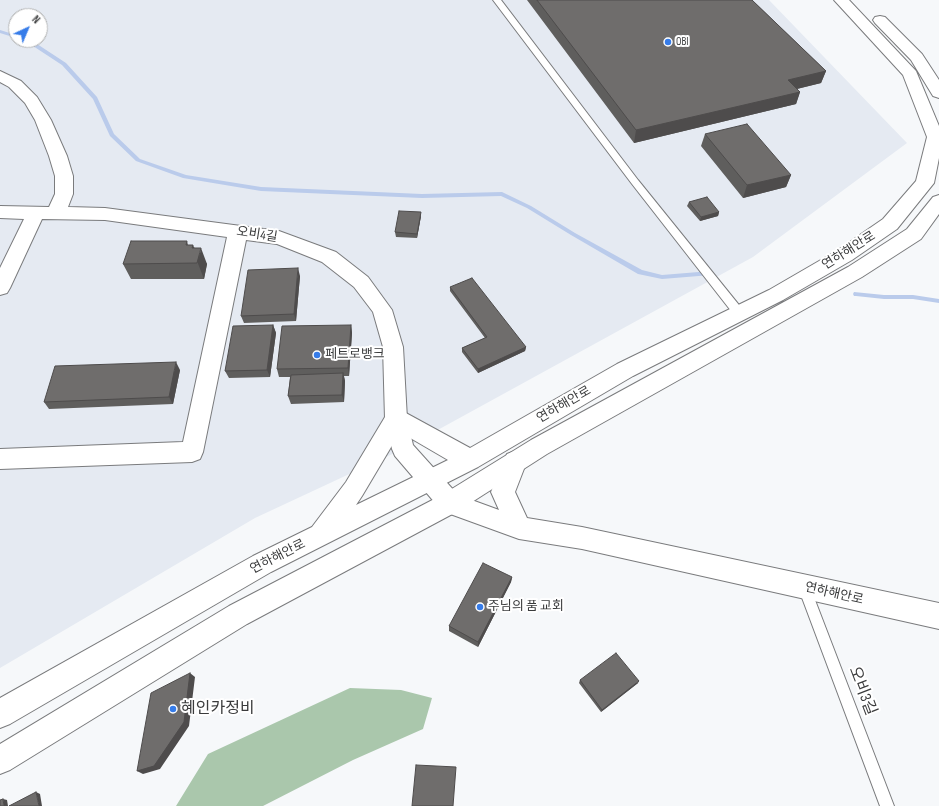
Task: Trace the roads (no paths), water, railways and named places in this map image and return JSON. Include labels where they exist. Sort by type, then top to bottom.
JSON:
[{"type":"street","name":"연하해안로","points":[[0,714],[36,692],[262,564],[470,460],[625,370],[776,295],[845,255],[890,224],[925,183],[935,137],[910,74],[841,0]]},
{"type":"street","points":[[861,0],[938,77]]},
{"type":"street","points":[[917,57],[939,93]]},
{"type":"street","points":[[0,76],[15,84],[31,100],[43,120],[58,156],[64,176],[64,194],[56,213]]},
{"type":"street","name":"연하해안로","points":[[0,760],[238,615],[450,503],[538,447],[855,272],[914,234],[939,201]]},
{"type":"street","name":"오비4길","points":[[0,212],[105,214],[238,232],[279,238],[329,257],[361,282],[382,310],[393,347],[396,419],[403,449],[450,503]]},
{"type":"street","points":[[0,288],[36,213]]},
{"type":"street","points":[[0,460],[192,452],[238,232]]},
{"type":"street","points":[[320,535],[354,489],[396,419],[470,460]]},
{"type":"street","points":[[516,461],[503,492],[519,528]]},
{"type":"street","name":"연하해안로","points":[[450,503],[519,528],[582,538],[939,616]]},
{"type":"lane","points":[[497,0],[636,182],[739,313]]},
{"type":"lane","name":"오비3길","points":[[804,587],[887,806]]},
{"type":"waterway","points":[[0,31],[8,34]]},
{"type":"waterway","points":[[40,48],[64,64],[95,98],[112,135],[138,160],[185,177],[261,189],[422,196],[502,194],[529,207],[640,272],[662,277],[711,273]]},
{"type":"waterway","points":[[856,294],[884,297],[913,297],[939,301]]},
{"type":"place","name":"OBI","points":[[668,42]]},
{"type":"place","name":"페트로뱅크","points":[[317,355]]},
{"type":"place","name":"주님의 품 교회","points":[[480,607]]},
{"type":"place","name":"혜인카정비","points":[[173,709]]}]
